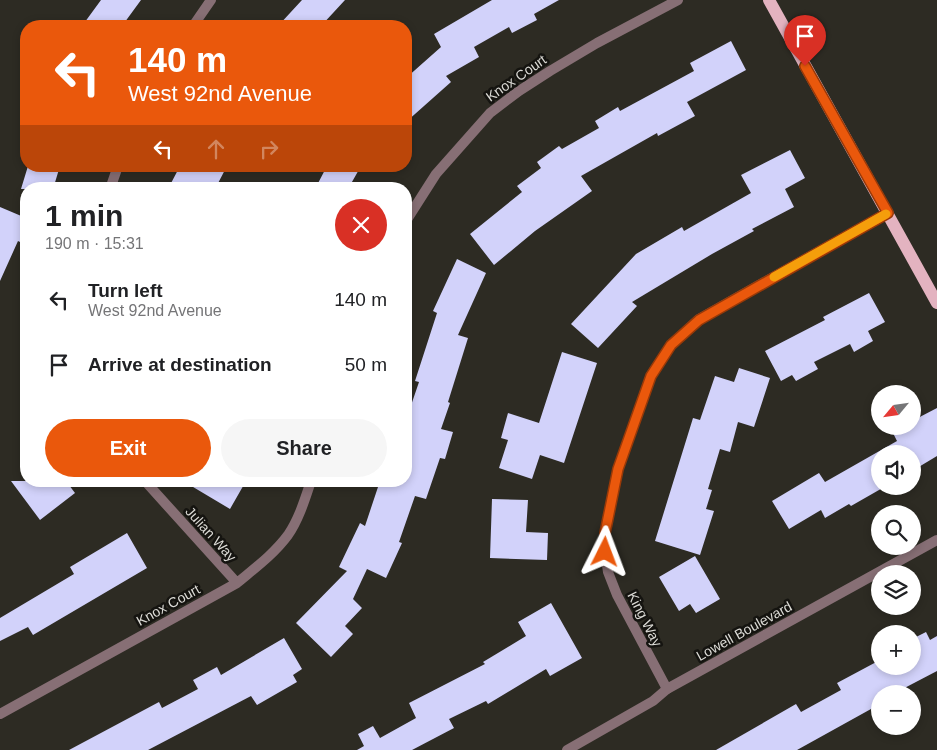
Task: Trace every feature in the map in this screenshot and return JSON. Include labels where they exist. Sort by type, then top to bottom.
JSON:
[{"type":"main road","points":[[768,0],[937,303]]},
{"type":"street","points":[[197,20],[211,0]]},
{"type":"street","name":"Knox Court","points":[[412,212],[436,174],[490,113],[519,91],[597,42],[678,0]]},
{"type":"street","name":"King Way","points":[[667,689],[617,595],[608,572],[605,552],[605,533],[618,469],[651,376],[671,345],[699,320],[888,213]]},
{"type":"street","name":"Julian Way","points":[[150,487],[237,583]]},
{"type":"street","name":"Knox Court","points":[[0,714],[237,583],[263,562],[288,536],[309,487]]},
{"type":"street","name":"Lowell Boulevard","points":[[567,750],[653,701],[667,689],[937,540]]},
{"type":"building","points":[[101,0],[141,0],[126,20],[86,20]]},
{"type":"building","points":[[302,0],[345,0],[327,20],[284,20]]},
{"type":"building","points":[[492,0],[559,0],[534,14],[537,20],[512,33],[509,27],[474,47],[479,57],[446,76],[451,82],[412,117],[412,73],[441,47],[434,34]]},
{"type":"building","points":[[731,41],[746,70],[687,102],[695,116],[658,136],[657,133],[581,176],[592,191],[535,231],[494,265],[470,234],[522,192],[517,186],[541,168],[537,162],[559,146],[562,149],[599,128],[595,121],[618,107],[620,111],[694,71],[690,63]]},
{"type":"building","points":[[790,150],[805,178],[785,189],[794,207],[752,229],[754,231],[632,302],[637,306],[598,348],[571,324],[636,254],[682,227],[684,231],[751,193],[741,175]]},
{"type":"building","points":[[26,172],[58,172],[55,182],[23,182]]},
{"type":"building","points":[[177,172],[224,172],[219,182],[172,182]]},
{"type":"building","points":[[324,172],[358,172],[352,182],[319,182]]},
{"type":"building","points":[[0,207],[20,215],[20,242],[18,241],[0,281]]},
{"type":"building","points":[[457,259],[486,273],[458,335],[468,338],[441,429],[453,432],[445,459],[440,458],[426,499],[415,496],[399,542],[402,543],[386,578],[367,569],[353,599],[362,608],[345,626],[353,634],[331,657],[296,623],[347,571],[339,567],[360,523],[365,526],[378,487],[412,487],[412,402],[419,382],[415,381],[437,313],[433,311]]},
{"type":"building","points":[[869,293],[885,322],[868,331],[873,341],[854,352],[850,344],[814,362],[818,369],[796,381],[792,375],[781,381],[765,351],[825,320],[823,317]]},
{"type":"building","points":[[562,352],[597,363],[564,463],[540,455],[532,479],[499,468],[508,440],[501,438],[508,413],[539,423]]},
{"type":"building","points":[[739,368],[770,378],[754,427],[738,422],[730,452],[720,449],[708,489],[712,490],[706,509],[714,511],[700,555],[655,541],[693,418],[700,420],[715,376],[734,382]]},
{"type":"building","points":[[937,408],[937,456],[921,466],[921,445],[890,445],[897,441],[894,435],[921,435],[921,416]]},
{"type":"building","points":[[871,456],[871,495],[851,506],[849,504],[825,518],[821,510],[789,529],[772,501],[819,473],[825,482]]},
{"type":"building","points":[[11,481],[20,481],[20,487],[70,487],[75,493],[40,520]]},
{"type":"building","points":[[193,487],[243,487],[230,509]]},
{"type":"building","points":[[492,499],[528,500],[526,532],[548,533],[547,560],[490,558]]},
{"type":"building","points":[[127,533],[147,568],[33,635],[28,627],[0,641],[0,618],[74,574],[70,567]]},
{"type":"building","points":[[695,556],[720,599],[696,613],[690,604],[679,611],[659,577]]},
{"type":"building","points":[[551,603],[582,658],[550,676],[546,669],[488,704],[486,701],[449,719],[454,728],[412,750],[357,750],[364,746],[358,734],[373,726],[380,738],[416,718],[409,703],[485,664],[483,662],[526,636],[518,622]]},
{"type":"building","points":[[926,632],[930,640],[937,636],[937,671],[910,685],[871,685],[871,709],[797,750],[716,750],[796,704],[801,712],[841,690],[837,683],[871,665],[871,675],[921,675],[921,634]]},
{"type":"building","points":[[284,638],[302,669],[293,675],[297,682],[257,705],[251,696],[148,750],[69,750],[159,702],[162,708],[198,689],[193,680],[217,667],[221,675]]},
{"type":"slow traffic","points":[[774,277],[886,214]]},
{"type":"route","points":[[605,552],[605,533],[618,469],[651,376],[671,345],[699,320],[888,213],[805,66]]}]
